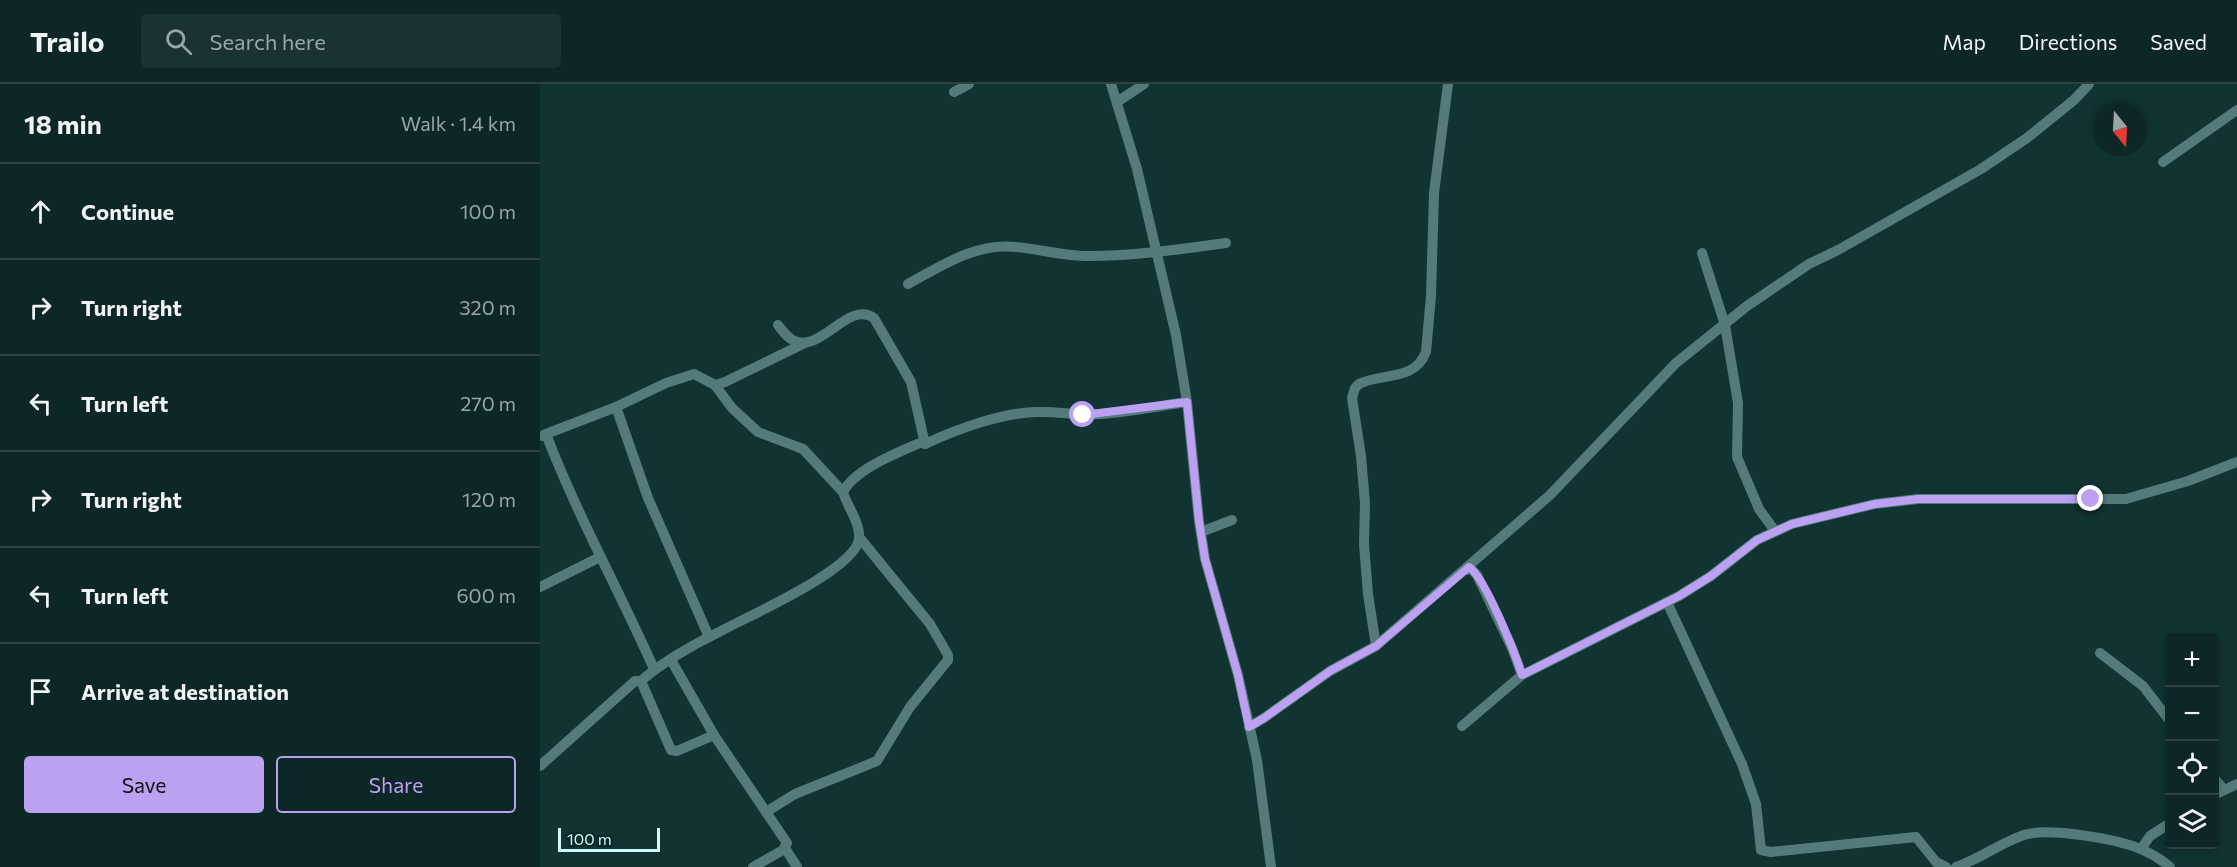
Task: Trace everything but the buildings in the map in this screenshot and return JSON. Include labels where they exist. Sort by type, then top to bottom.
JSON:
[{"type":"street","points":[[954,92],[969,84]]},
{"type":"street","points":[[1111,84],[1137,169],[1176,335],[1187,402],[1205,559],[1238,675],[1257,760],[1271,867]]},
{"type":"street","points":[[1117,102],[1144,84]]},
{"type":"street","points":[[1376,646],[1368,594],[1364,544],[1365,503],[1353,393],[1362,382],[1412,371],[1423,361],[1426,352],[1431,296],[1434,193],[1448,84]]},
{"type":"street","points":[[1249,727],[1330,671],[1376,646],[1466,570],[1550,495],[1676,363],[1747,306],[1809,264],[1981,169],[2027,138],[2074,100],[2089,84]]},
{"type":"street","points":[[2163,162],[2237,110]]},
{"type":"street","points":[[908,284],[961,255],[996,247],[1012,246],[1086,256],[1156,253],[1226,243]]},
{"type":"street","points":[[1702,253],[1725,325],[1738,403],[1737,457],[1759,509],[1775,531]]},
{"type":"street","points":[[715,385],[817,339],[857,315],[867,314],[874,318],[911,382],[925,444]]},
{"type":"street","points":[[778,325],[793,341],[805,343]]},
{"type":"street","points":[[654,669],[543,436],[616,408],[666,383],[690,374],[698,375],[715,385],[750,427],[803,450],[843,492],[859,537],[930,624],[948,655],[948,660],[910,707],[877,761],[803,791],[766,812]]},
{"type":"street","points":[[843,492],[849,483],[874,465],[901,451],[987,421],[1034,412],[1102,414],[1187,402]]},
{"type":"street","points":[[616,408],[648,498],[709,637]]},
{"type":"street","points":[[1462,726],[1522,675],[1667,602],[1697,585],[1757,540],[1792,524],[1875,504],[1918,499],[2126,499],[2188,481],[2237,462]]},
{"type":"street","points":[[1201,532],[1232,520]]},
{"type":"street","points":[[540,766],[635,681],[641,681],[654,669],[709,637],[768,608],[833,569],[854,550],[859,537]]},
{"type":"street","points":[[540,587],[600,557]]},
{"type":"street","points":[[1466,570],[1469,567],[1477,575],[1512,648],[1522,675]]},
{"type":"street","points":[[1667,602],[1742,764],[1756,804],[1761,850],[1771,852],[1916,837],[1936,862],[1946,867]]},
{"type":"street","points":[[2100,652],[2143,686],[2165,716]]},
{"type":"street","points":[[671,660],[714,735],[785,840],[785,848],[797,867]]},
{"type":"street","points":[[641,681],[671,750],[677,752],[714,735]]},
{"type":"street","points":[[2219,792],[2237,784]]},
{"type":"street","points":[[2141,849],[2150,836],[2165,826]]},
{"type":"street","points":[[1956,867],[2021,836],[2036,833],[2059,833],[2141,849],[2170,867]]},
{"type":"street","points":[[753,867],[785,848]]},
{"type":"route","points":[[1083,415],[1187,402],[1205,559],[1238,675],[1249,727],[1330,671],[1376,646],[1469,567],[1477,575],[1499,619],[1522,675],[1690,590],[1763,536],[1792,524],[1875,504],[1918,499],[2091,499]]}]
